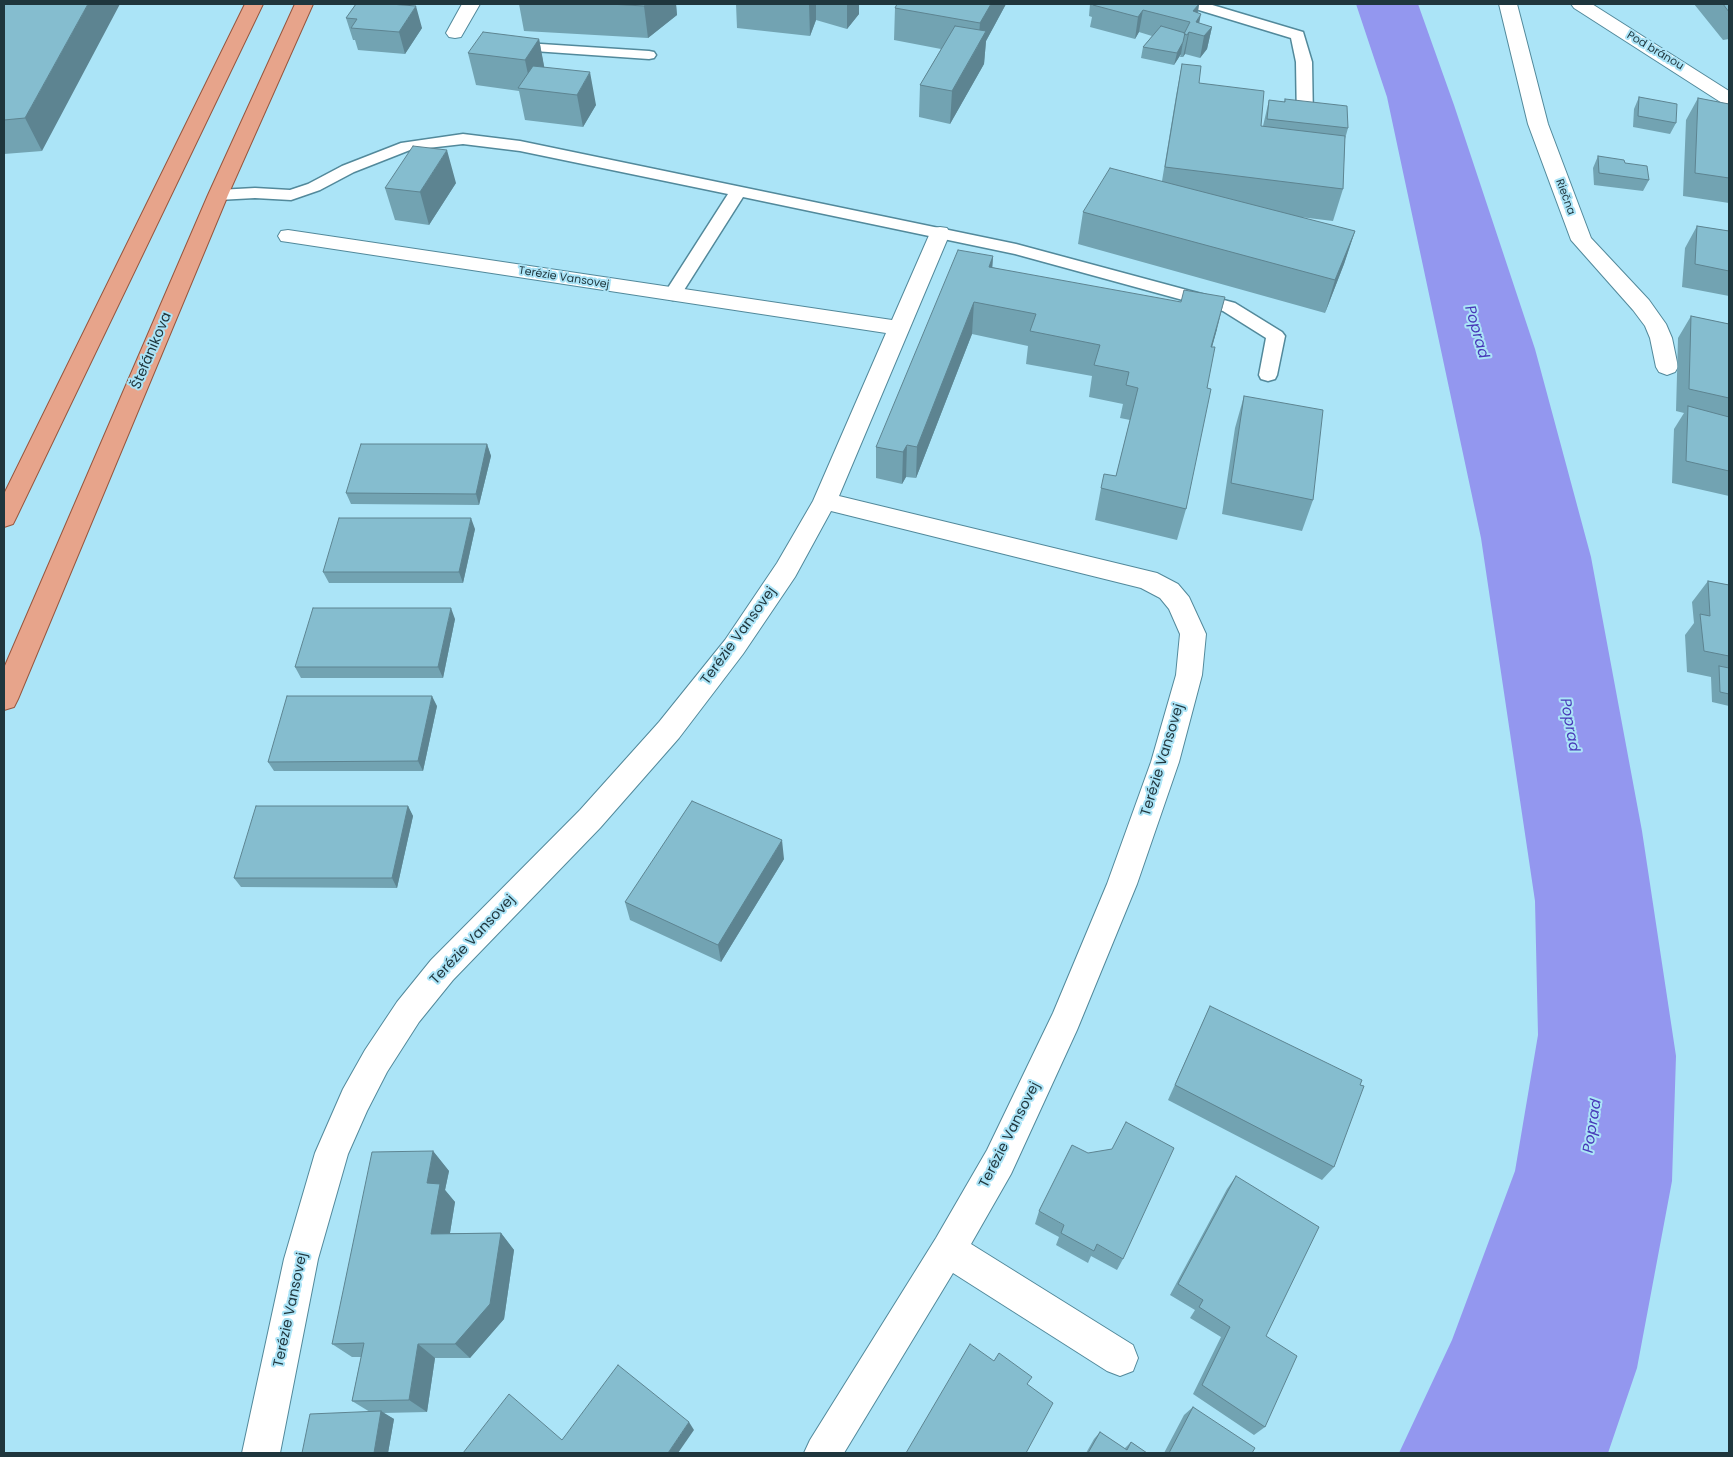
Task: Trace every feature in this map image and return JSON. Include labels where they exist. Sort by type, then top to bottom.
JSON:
[{"type":"main road","points":[[4,518],[254,4]]},
{"type":"main road","name":"Štefánikova","points":[[4,700],[218,195],[304,4]]},
{"type":"street","points":[[455,33],[471,4]]},
{"type":"street","name":"Riečna","points":[[1508,4],[1538,124],[1582,240],[1641,305],[1655,324],[1661,338],[1667,367]]},
{"type":"street","name":"Pod bránou","points":[[1580,4],[1729,99]]},
{"type":"street","name":"Terézie Vansovej","points":[[261,1453],[301,1259],[332,1153],[355,1100],[376,1061],[408,1012],[442,970],[590,819],[669,730],[734,647],[786,570],[826,501],[940,233]]},
{"type":"street","name":"Terézie Vansovej","points":[[288,236],[900,328]]},
{"type":"street","name":"Terézie Vansovej","points":[[824,1453],[948,1250],[1003,1153],[1066,1020],[1122,884],[1165,762],[1189,675],[1193,634],[1180,604],[1169,591],[1148,580],[826,501]]},
{"type":"street","points":[[948,1250],[1120,1358]]},
{"type":"lane","points":[[1194,4],[1298,35],[1304,62],[1304,122]]},
{"type":"lane","points":[[495,44],[649,55]]},
{"type":"lane","points":[[218,195],[291,195],[314,188],[348,169],[407,146],[463,139],[520,146],[1016,249],[1229,307],[1276,336],[1268,375]]},
{"type":"lane","points":[[673,294],[738,192]]},
{"type":"water","name":"Poprad","points":[[1356,4],[1418,4],[1454,105],[1535,349],[1591,557],[1642,831],[1676,1056],[1672,1181],[1637,1368],[1608,1453],[1399,1453],[1452,1340],[1515,1171],[1538,1035],[1535,901],[1481,538],[1387,97]]},
{"type":"building","points":[[4,4],[88,4],[25,118],[4,120]]},
{"type":"building","points":[[356,4],[416,6],[399,32],[351,28],[357,19],[346,18]]},
{"type":"building","points":[[609,4],[647,4],[644,6]]},
{"type":"building","points":[[897,4],[991,4],[980,23],[895,8]]},
{"type":"building","points":[[1094,4],[1199,4],[1193,11],[1201,14],[1196,22],[1212,27],[1204,36],[1189,32],[1187,35],[1184,34],[1190,22],[1143,10],[1138,17]]},
{"type":"building","points":[[1723,4],[1729,4],[1729,12]]},
{"type":"building","points":[[955,26],[986,31],[952,91],[920,85]]},
{"type":"building","points":[[1161,26],[1185,33],[1177,53],[1143,47]]},
{"type":"building","points":[[483,32],[539,39],[525,60],[468,53]]},
{"type":"building","points":[[1182,64],[1201,66],[1199,83],[1264,91],[1261,126],[1345,136],[1343,189],[1165,167]]},
{"type":"building","points":[[533,66],[590,72],[577,95],[518,88]]},
{"type":"building","points":[[1639,97],[1677,104],[1676,123],[1638,116]]},
{"type":"building","points":[[1698,98],[1729,104],[1729,178],[1695,173]]},
{"type":"building","points":[[1285,99],[1347,106],[1348,128],[1267,119],[1269,100],[1285,102]]},
{"type":"building","points":[[413,146],[447,150],[420,192],[385,188]]},
{"type":"building","points":[[1598,156],[1647,166],[1649,180],[1599,173]]},
{"type":"building","points":[[1110,168],[1355,231],[1335,280],[1083,212]]},
{"type":"building","points":[[1697,226],[1729,231],[1729,271],[1695,264]]},
{"type":"building","points":[[958,250],[993,256],[989,267],[1181,302],[1184,290],[1225,297],[1211,347],[1215,347],[1207,388],[1211,389],[1186,509],[1101,488],[1104,474],[1116,476],[1138,388],[1126,385],[1129,372],[1094,365],[1100,345],[1030,331],[1036,314],[974,302],[917,447],[907,445],[903,452],[876,447]]},
{"type":"building","points":[[1691,316],[1729,324],[1729,398],[1689,389]]},
{"type":"building","points":[[1244,396],[1323,410],[1313,500],[1231,483]]},
{"type":"building","points":[[1688,406],[1729,417],[1729,471],[1686,461]]},
{"type":"building","points":[[361,444],[487,444],[476,494],[346,493]]},
{"type":"building","points":[[339,518],[471,518],[459,572],[323,572]]},
{"type":"building","points":[[1708,581],[1729,585],[1729,656],[1704,651],[1700,614],[1710,616]]},
{"type":"building","points":[[313,608],[451,608],[438,667],[295,667]]},
{"type":"building","points":[[1719,666],[1729,668],[1729,694],[1720,692]]},
{"type":"building","points":[[287,696],[432,696],[418,761],[268,762]]},
{"type":"building","points":[[692,801],[782,840],[718,945],[625,902]]},
{"type":"building","points":[[256,806],[408,806],[392,878],[234,878]]},
{"type":"building","points":[[1210,1006],[1362,1080],[1360,1085],[1364,1086],[1334,1167],[1175,1085]]},
{"type":"building","points":[[1126,1122],[1174,1148],[1123,1259],[1097,1244],[1094,1251],[1061,1233],[1064,1225],[1039,1211],[1072,1145],[1088,1153],[1112,1149]]},
{"type":"building","points":[[433,1151],[427,1183],[440,1184],[431,1234],[501,1233],[490,1304],[455,1344],[418,1344],[409,1400],[352,1401],[364,1343],[332,1344],[372,1152]]},
{"type":"building","points":[[1236,1176],[1319,1227],[1266,1336],[1297,1356],[1265,1427],[1202,1385],[1230,1327],[1199,1307],[1203,1300],[1178,1284]]},
{"type":"building","points":[[970,1344],[994,1361],[999,1353],[1032,1377],[1027,1384],[1053,1403],[1026,1453],[906,1453]]},
{"type":"building","points":[[618,1365],[689,1422],[668,1453],[463,1453],[509,1394],[562,1440]]},
{"type":"building","points":[[1193,1407],[1255,1448],[1252,1453],[1169,1453]]},
{"type":"building","points":[[381,1411],[374,1453],[302,1453],[310,1414]]},
{"type":"building","points":[[1100,1432],[1127,1450],[1131,1442],[1147,1453],[1088,1453]]}]
